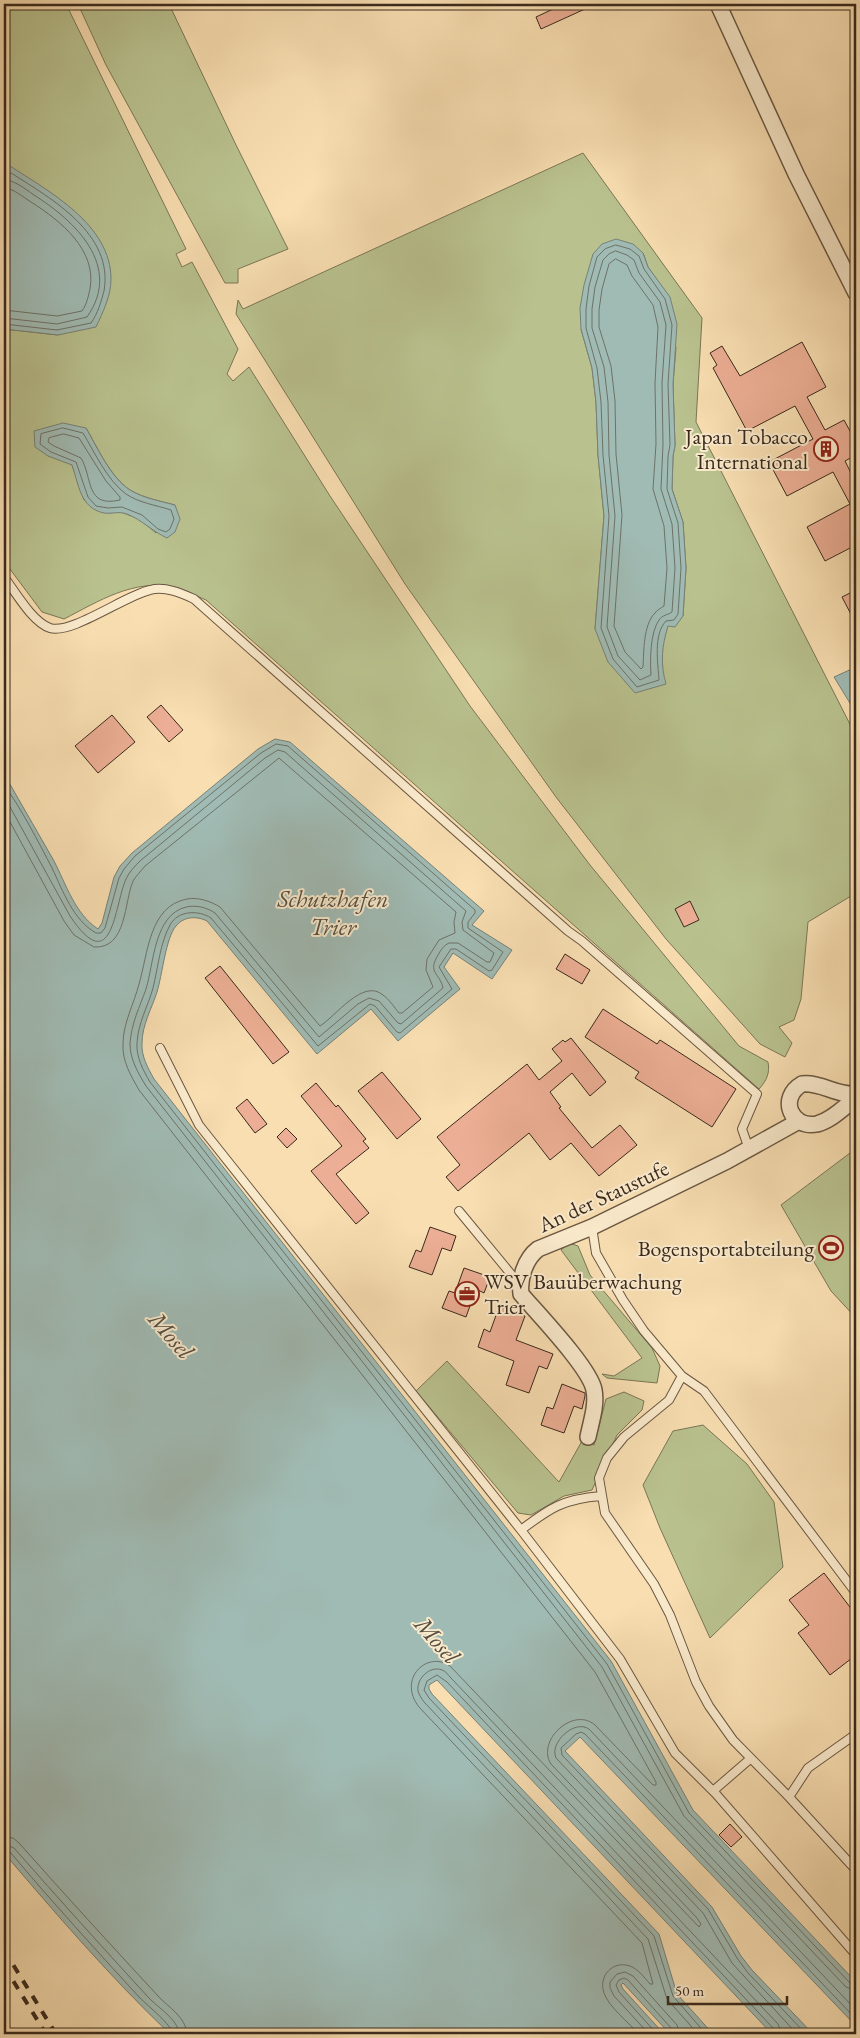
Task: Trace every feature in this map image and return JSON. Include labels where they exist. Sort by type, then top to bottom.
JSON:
[{"type":"street","points":[[718,4],[796,174],[856,293]]},
{"type":"street","points":[[802,1084],[817,1085],[856,1096],[825,1121],[812,1124],[799,1121],[790,1112],[789,1107],[793,1092],[802,1084]]},
{"type":"street","points":[[826,1088],[832,1096],[835,1106],[833,1116]]},
{"type":"street","name":"An der Staustufe","points":[[520,1286],[523,1274],[534,1252],[592,1227],[749,1149],[799,1121]]},
{"type":"street","points":[[520,1286],[521,1294],[584,1369],[594,1388],[595,1400],[588,1437]]},
{"type":"lane","points":[[4,577],[35,618],[50,628],[67,628],[151,589],[175,590],[194,600],[568,931],[582,941],[757,1094],[742,1129],[749,1149]]},
{"type":"lane","points":[[160,1048],[199,1125],[521,1530],[620,1659],[676,1754],[713,1791],[856,1955]]},
{"type":"lane","points":[[458,1211],[520,1286]]},
{"type":"lane","points":[[592,1227],[596,1252],[623,1300],[644,1331],[682,1376],[704,1391],[856,1593]]},
{"type":"lane","points":[[682,1376],[669,1400],[624,1437],[607,1458],[598,1478],[605,1513],[654,1584],[670,1615],[696,1682],[709,1706],[733,1740],[750,1759],[856,1870]]},
{"type":"lane","points":[[521,1530],[562,1502],[601,1496]]},
{"type":"lane","points":[[789,1798],[808,1768],[856,1734]]},
{"type":"lane","points":[[713,1791],[750,1759]]},
{"type":"green space","points":[[4,4],[66,4],[186,249],[176,254],[182,267],[192,262],[238,349],[227,374],[233,381],[249,367],[330,496],[470,706],[590,865],[739,1046],[768,1062],[769,1070],[767,1076],[759,1089],[206,600],[174,587],[144,586],[117,593],[64,619],[42,612],[4,561],[4,329],[58,335],[10,166],[4,170]],"holes":[[[86,428],[111,470],[123,485],[140,495],[175,505],[156,533],[139,519],[121,512],[108,513],[84,500],[72,465]]]},
{"type":"green space","points":[[78,4],[169,4],[288,249],[238,269],[238,283],[225,283],[106,65]]},
{"type":"green space","points":[[583,153],[702,318],[696,422],[856,736],[856,893],[808,922],[801,999],[794,1020],[779,1027],[792,1043],[785,1057],[760,1044],[666,939],[556,797],[405,584],[236,314],[238,300],[243,309]],"holes":[[[643,253],[648,267],[657,280],[676,348],[673,384],[675,445],[672,489],[683,522],[686,568],[683,616],[668,625],[662,646],[662,668],[595,629],[604,516],[592,368],[581,329]]]},
{"type":"green space","name":"Bogensportabteilung","points":[[854,1150],[856,1152],[856,1318],[831,1291],[781,1205]]},
{"type":"green space","points":[[569,1243],[578,1246],[590,1275],[652,1348],[660,1366],[657,1383],[607,1378],[602,1374],[614,1376],[642,1358],[561,1250]]},
{"type":"green space","points":[[447,1361],[559,1482],[582,1441],[594,1445],[606,1399],[624,1392],[644,1401],[642,1410],[617,1435],[592,1490],[564,1496],[531,1515],[518,1513],[416,1391]]},
{"type":"green space","points":[[703,1425],[747,1464],[774,1502],[783,1567],[710,1638],[660,1528],[643,1485],[673,1431]]},
{"type":"water","points":[[10,166],[43,187],[76,212],[90,226],[101,242],[108,260],[111,285],[106,304],[96,327],[58,335],[4,329],[4,170]]},
{"type":"water","points":[[616,239],[633,244],[643,253],[648,267],[670,297],[677,324],[673,384],[675,446],[672,489],[683,522],[686,568],[683,616],[675,627],[668,626],[666,633],[662,662],[666,684],[635,693],[608,662],[595,629],[604,516],[598,455],[596,402],[592,368],[581,329],[580,308],[593,254],[602,244]]},
{"type":"water","points":[[63,423],[86,428],[111,470],[123,485],[135,493],[175,505],[180,519],[175,532],[167,538],[127,514],[104,513],[90,506],[82,495],[72,465],[48,456],[35,447],[34,431]]},
{"type":"water","points":[[854,668],[856,671],[856,713],[834,677]]},
{"type":"water","points":[[275,739],[290,742],[484,911],[472,925],[512,950],[492,979],[453,953],[444,967],[460,989],[398,1041],[371,1009],[317,1054],[207,921],[199,918],[183,920],[176,926],[170,939],[157,992],[142,1036],[142,1048],[147,1066],[154,1079],[611,1661],[693,1810],[856,1982],[856,2026],[580,1737],[565,1751],[712,1907],[741,1956],[752,1970],[813,2034],[772,2034],[437,1680],[429,1685],[432,1694],[659,1934],[677,1994],[713,2034],[670,2034],[623,1983],[621,1985],[623,1989],[664,2034],[170,2034],[64,1923],[4,1853],[4,776],[54,861],[77,907],[90,923],[98,929],[102,923],[114,877],[120,866],[132,853],[258,749]]},
{"type":"building","points":[[564,4],[596,4],[541,29],[536,17]]},
{"type":"building","name":"Japan Tobacco International","points":[[802,342],[826,387],[807,397],[825,430],[844,420],[856,442],[856,455],[845,461],[856,483],[856,545],[825,561],[807,527],[850,504],[833,472],[787,496],[769,462],[813,439],[795,406],[747,431],[713,368],[717,365],[710,353],[722,346],[740,376]]},
{"type":"building","points":[[856,590],[856,624],[842,597]]},
{"type":"building","points":[[161,705],[183,730],[169,742],[147,717]]},
{"type":"building","points":[[112,715],[135,742],[98,773],[75,746]]},
{"type":"building","points":[[690,901],[699,920],[684,927],[675,909]]},
{"type":"building","points":[[565,954],[590,970],[582,984],[556,969]]},
{"type":"building","points":[[220,966],[289,1052],[273,1064],[205,978]]},
{"type":"building","points":[[603,1009],[657,1044],[660,1040],[736,1089],[712,1127],[635,1078],[639,1072],[585,1037]]},
{"type":"building","points":[[571,1038],[606,1082],[590,1096],[572,1073],[550,1092],[561,1107],[559,1108],[592,1148],[620,1125],[637,1145],[599,1176],[571,1143],[550,1160],[529,1133],[458,1191],[446,1177],[460,1165],[437,1137],[527,1064],[539,1080],[562,1061],[552,1049],[563,1040],[565,1042]]},
{"type":"building","points":[[382,1072],[421,1119],[397,1139],[358,1091]]},
{"type":"building","points":[[316,1083],[336,1107],[338,1105],[366,1139],[363,1141],[369,1148],[336,1174],[369,1213],[356,1224],[311,1171],[342,1146],[301,1096]]},
{"type":"building","points":[[247,1099],[267,1124],[255,1133],[236,1108]]},
{"type":"building","points":[[286,1128],[297,1139],[287,1148],[277,1137]]},
{"type":"building","points":[[430,1227],[456,1236],[451,1251],[442,1248],[432,1275],[409,1267],[416,1250],[421,1252]]},
{"type":"building","points":[[464,1268],[490,1277],[484,1293],[476,1289],[466,1317],[442,1308],[449,1291],[455,1293]]},
{"type":"building","points":[[499,1307],[525,1316],[516,1340],[553,1354],[547,1369],[539,1366],[529,1393],[506,1385],[514,1361],[478,1347],[484,1329],[490,1332]]},
{"type":"building","points":[[562,1384],[585,1393],[582,1409],[574,1406],[564,1433],[541,1425],[547,1407],[553,1409]]},
{"type":"building","points":[[824,1573],[856,1615],[856,1655],[830,1675],[798,1633],[809,1625],[789,1600]]},
{"type":"building","points":[[730,1824],[742,1837],[731,1847],[719,1835]]},
{"type":"railway","points":[[4,1950],[56,2034]]},
{"type":"railway","points":[[4,1966],[46,2034]]},
{"type":"place","name":"Japan Tobacco International","points":[[826,449]]},
{"type":"place","name":"Bogensportabteilung","points":[[831,1248]]},
{"type":"place","name":"WSV Bauüberwachung Trier","points":[[467,1294]]},
{"type":"water label","name":"Schutzhafen Trier","points":[[333,913]]},
{"type":"water label","name":"Mosel","points":[[171,1335]]},
{"type":"water label","name":"Mosel","points":[[437,1640]]}]
